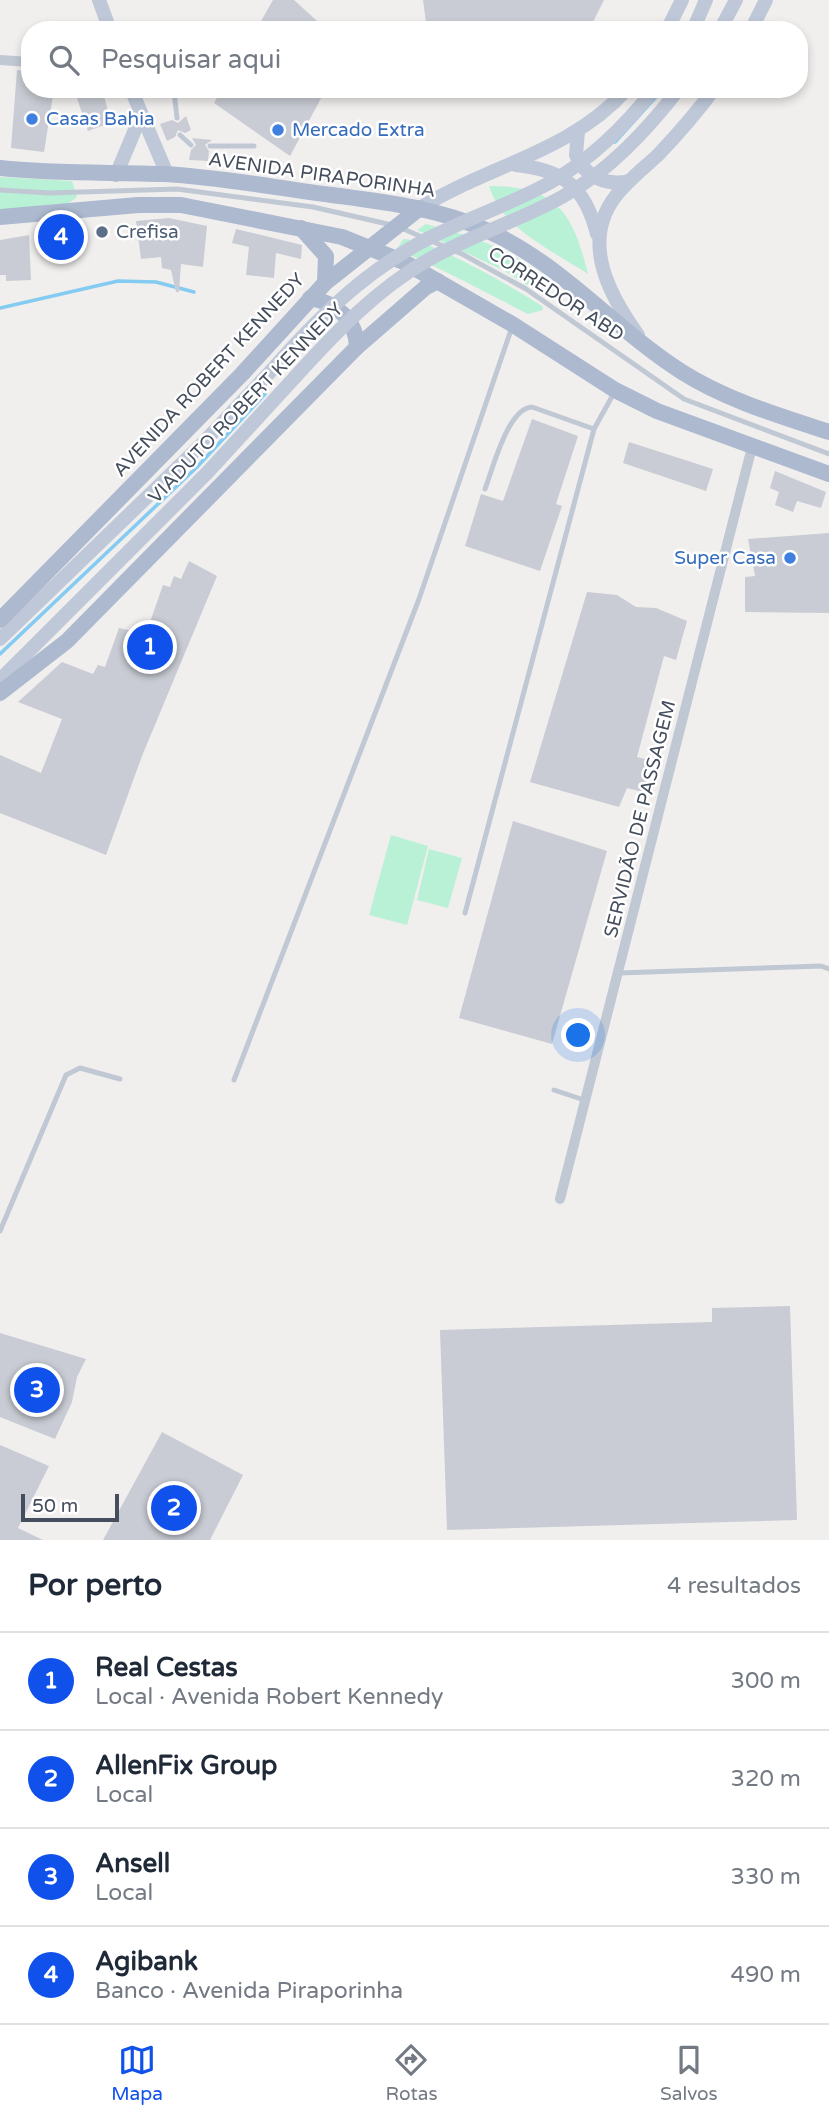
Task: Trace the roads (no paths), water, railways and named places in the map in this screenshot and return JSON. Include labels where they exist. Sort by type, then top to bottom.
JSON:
[{"type":"main road","points":[[99,0],[107,21]]},
{"type":"main road","points":[[672,21],[682,0]]},
{"type":"main road","points":[[697,21],[706,0]]},
{"type":"main road","points":[[725,21],[736,0]]},
{"type":"main road","points":[[756,21],[766,0]]},
{"type":"main road","points":[[134,98],[166,174]]},
{"type":"main road","name":"AVENIDA ROBERT KENNEDY","points":[[0,620],[242,374],[325,283],[420,208],[467,182],[543,152],[578,131],[616,98]]},
{"type":"main road","name":"VIADUTO ROBERT KENNEDY","points":[[0,639],[203,443],[311,326],[345,294],[415,245],[560,176],[615,133],[646,98]]},
{"type":"main road","name":"VIADUTO ROBERT KENNEDY","points":[[0,680],[208,473],[315,355],[358,313],[429,260],[544,206],[581,185],[629,147],[671,98]]},
{"type":"main road","points":[[598,238],[608,208],[629,181],[679,132],[707,98]]},
{"type":"main road","points":[[116,175],[140,118]]},
{"type":"main road","points":[[578,131],[575,147],[585,168],[604,182],[629,181]]},
{"type":"main road","points":[[512,165],[539,168],[568,182],[587,202],[598,238],[605,278],[643,342]]},
{"type":"main road","name":"AVENIDA PIRAPORINHA","points":[[0,169],[116,175],[166,174],[420,208],[462,220],[539,259],[681,371],[708,387],[829,432]]},
{"type":"main road","points":[[0,217],[138,205],[181,205],[300,226],[372,247],[438,281],[512,324],[615,390],[657,411],[829,474]]},
{"type":"main road","points":[[300,226],[326,256],[325,283]]},
{"type":"main road","points":[[0,693],[66,641],[357,348],[416,295],[438,281]]},
{"type":"main road","points":[[310,298],[330,303],[342,312],[354,329],[357,348]]},
{"type":"street","points":[[0,60],[21,61]]},
{"type":"street","name":"SERVIDÃO DE PASSAGEM","points":[[560,1199],[752,447]]},
{"type":"lane","points":[[175,98],[177,118]]},
{"type":"lane","points":[[180,135],[191,145]]},
{"type":"lane","points":[[210,146],[254,146]]},
{"type":"lane","name":"CORREDOR ABD","points":[[0,190],[50,193],[177,189],[313,207],[398,226],[438,242],[526,289],[684,398],[829,454]]},
{"type":"lane","points":[[234,1080],[419,599],[512,324]]},
{"type":"lane","points":[[465,913],[594,429],[615,390]]},
{"type":"lane","points":[[485,489],[513,417],[525,407],[532,407],[594,429]]},
{"type":"lane","points":[[619,973],[821,965],[829,969]]},
{"type":"lane","points":[[0,1231],[66,1075],[80,1068],[120,1079]]},
{"type":"lane","points":[[554,1090],[586,1101]]},
{"type":"waterway","points":[[615,142],[655,98]]},
{"type":"waterway","points":[[0,308],[118,281],[156,282],[194,292]]},
{"type":"waterway","points":[[0,654],[197,467],[265,394]]},
{"type":"place","name":"Casas Bahia","points":[[32,119]]},
{"type":"place","name":"Mercado Extra","points":[[278,130]]},
{"type":"place","name":"Crefisa","points":[[102,232]]},
{"type":"place","name":"Agibank","points":[[61,237]]},
{"type":"place","name":"Super Casa","points":[[790,558]]},
{"type":"place","name":"Real Cestas","points":[[150,647]]},
{"type":"place","name":"Ansell","points":[[37,1390]]},
{"type":"place","name":"AllenFix Group","points":[[174,1508]]}]
